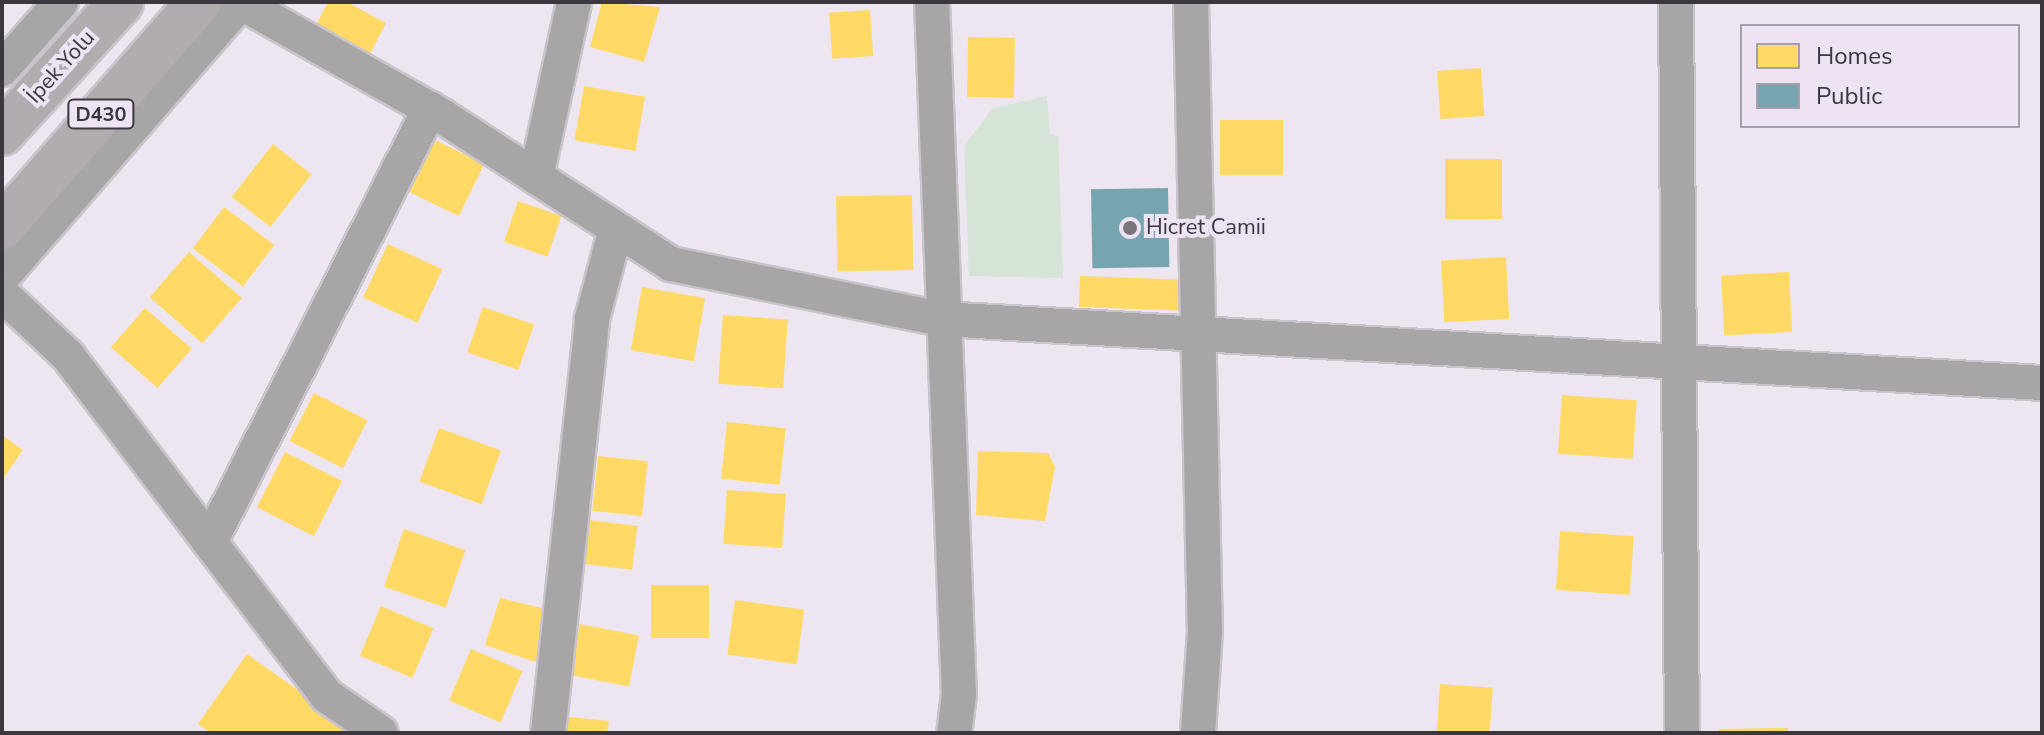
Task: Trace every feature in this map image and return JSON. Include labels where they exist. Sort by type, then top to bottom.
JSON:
[{"type":"highway","name":"İpek Yolu","points":[[2,133],[121,2]]},
{"type":"highway","name":"D430","points":[[2,227],[199,2]]},
{"type":"street","points":[[2,69],[61,2]]},
{"type":"street","points":[[2,277],[240,2],[430,109],[671,264],[942,319],[1199,328],[2042,383]]},
{"type":"street","points":[[536,177],[574,2]]},
{"type":"street","points":[[932,2],[959,694],[954,733]]},
{"type":"street","points":[[1191,2],[1205,632],[1198,733]]},
{"type":"street","points":[[1676,2],[1682,361],[1682,733]]},
{"type":"street","points":[[210,542],[430,109]]},
{"type":"street","points":[[548,733],[592,319],[616,229]]},
{"type":"street","points":[[2,294],[68,356],[327,696],[381,733]]},
{"type":"shaded area","points":[[1047,96],[1050,134],[1058,136],[1063,278],[969,276],[964,146],[993,108]]},
{"type":"building: Homes","points":[[328,2],[347,2],[386,23],[369,56],[315,27]]},
{"type":"building: Homes","points":[[602,2],[660,7],[644,62],[590,47]]},
{"type":"building: Homes","points":[[870,10],[873,56],[832,59],[829,13]]},
{"type":"building: Homes","points":[[968,37],[1015,38],[1014,98],[967,97]]},
{"type":"building: Homes","points":[[1481,68],[1484,116],[1440,119],[1437,71]]},
{"type":"building: Homes","points":[[584,86],[645,97],[636,151],[574,140]]},
{"type":"building: Homes","points":[[1220,120],[1283,120],[1283,175],[1220,175]]},
{"type":"building: Homes","points":[[433,139],[484,164],[459,216],[408,191]]},
{"type":"building: Homes","points":[[273,144],[312,174],[270,227],[232,197]]},
{"type":"building: Homes","points":[[1445,159],[1502,159],[1502,219],[1445,219]]},
{"type":"building: Homes","points":[[912,195],[913,270],[837,271],[836,196]]},
{"type":"building: Homes","points":[[518,201],[561,216],[547,257],[504,242]]},
{"type":"building: Homes","points":[[224,207],[274,245],[243,286],[193,249]]},
{"type":"building: Homes","points":[[388,244],[442,269],[417,323],[363,297]]},
{"type":"building: Homes","points":[[189,252],[242,298],[202,343],[150,297]]},
{"type":"building: Homes","points":[[1506,257],[1509,319],[1444,322],[1441,260]]},
{"type":"building: Homes","points":[[1789,272],[1792,332],[1724,335],[1721,276]]},
{"type":"building: Homes","points":[[1080,276],[1186,280],[1185,311],[1079,307]]},
{"type":"building: Homes","points":[[642,287],[705,298],[694,361],[631,350]]},
{"type":"building: Homes","points":[[483,307],[534,325],[518,370],[467,352]]},
{"type":"building: Homes","points":[[145,308],[192,349],[158,388],[111,347]]},
{"type":"building: Homes","points":[[723,315],[788,320],[783,388],[718,384]]},
{"type":"building: Homes","points":[[314,393],[367,420],[343,468],[289,441]]},
{"type":"building: Homes","points":[[1562,395],[1637,400],[1633,459],[1558,454]]},
{"type":"building: Homes","points":[[727,422],[786,428],[780,485],[721,479]]},
{"type":"building: Homes","points":[[439,428],[501,451],[482,504],[420,482]]},
{"type":"building: Homes","points":[[2,435],[23,450],[2,480]]},
{"type":"building: Homes","points":[[978,451],[1048,453],[1055,467],[1045,521],[976,515]]},
{"type":"building: Homes","points":[[285,452],[342,481],[314,536],[257,507]]},
{"type":"building: Homes","points":[[598,456],[648,461],[642,516],[592,511]]},
{"type":"building: Homes","points":[[727,490],[786,494],[782,548],[723,544]]},
{"type":"building: Homes","points":[[589,520],[638,526],[632,570],[584,564]]},
{"type":"building: Homes","points":[[404,529],[465,550],[446,608],[384,587]]},
{"type":"building: Homes","points":[[1560,531],[1634,536],[1630,595],[1556,590]]},
{"type":"building: Homes","points":[[651,585],[709,585],[709,638],[651,638]]},
{"type":"building: Homes","points":[[500,598],[542,608],[542,664],[485,645]]},
{"type":"building: Homes","points":[[735,600],[804,610],[797,664],[727,654]]},
{"type":"building: Homes","points":[[381,606],[433,628],[412,678],[360,656]]},
{"type":"building: Homes","points":[[580,624],[639,635],[629,686],[570,675]]},
{"type":"building: Homes","points":[[471,649],[523,671],[501,722],[449,701]]},
{"type":"building: Homes","points":[[247,654],[355,733],[211,733],[198,724]]},
{"type":"building: Homes","points":[[1440,684],[1493,688],[1490,733],[1437,733]]},
{"type":"building: Homes","points":[[560,716],[609,721],[607,733],[559,733]]},
{"type":"building: Homes","points":[[1788,728],[1788,733],[1719,733],[1719,729]]},
{"type":"building: Public","name":"Hicret Camii","points":[[1168,188],[1169,267],[1092,268],[1091,189]]},
{"type":"place","name":"Hicret Camii","points":[[1130,228]]}]
